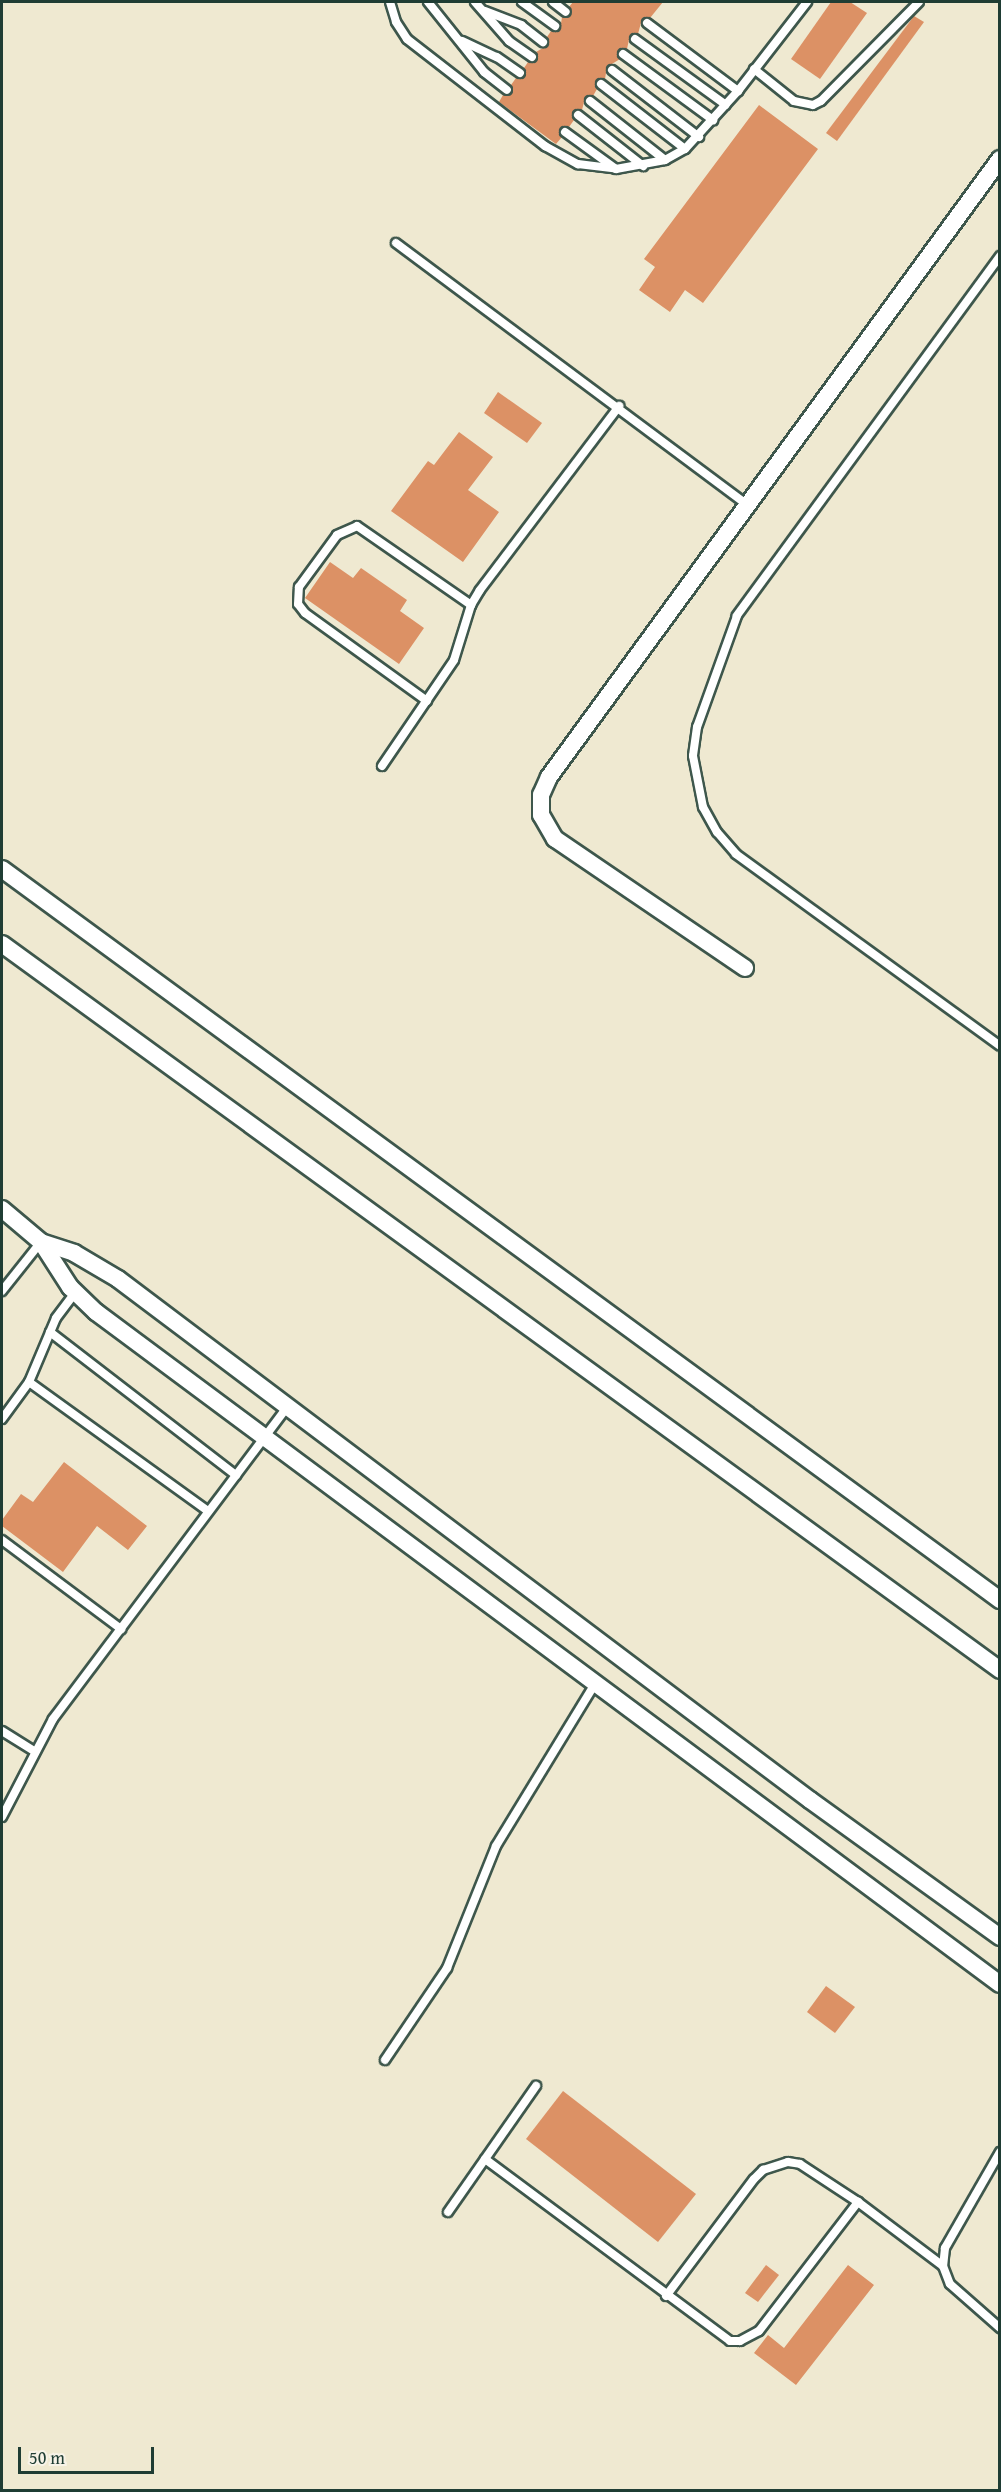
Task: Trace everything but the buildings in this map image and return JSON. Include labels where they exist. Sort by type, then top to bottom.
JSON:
[{"type":"street","points":[[745,968],[555,839],[544,824],[540,805],[549,777],[999,159]]},
{"type":"street","points":[[2,869],[999,1600]]},
{"type":"street","points":[[2,944],[999,1670]]},
{"type":"street","points":[[2,1209],[41,1242],[75,1293],[999,1984]]},
{"type":"street","points":[[41,1242],[74,1253],[104,1269],[999,1937]]},
{"type":"lane","points":[[390,2],[396,22],[407,39],[545,146],[578,164],[616,170],[665,160],[685,149],[699,137],[807,2]]},
{"type":"lane","points":[[428,2],[484,72],[507,90]]},
{"type":"lane","points":[[475,2],[508,41],[532,57]]},
{"type":"lane","points":[[522,2],[555,26]]},
{"type":"lane","points":[[553,2],[566,12]]},
{"type":"lane","points":[[754,69],[794,101],[813,105],[821,101],[919,2]]},
{"type":"lane","points":[[484,11],[520,25],[543,42]]},
{"type":"lane","points":[[647,23],[738,91]]},
{"type":"lane","points":[[634,39],[726,105]]},
{"type":"lane","points":[[459,40],[496,57],[520,73]]},
{"type":"lane","points":[[623,54],[713,120]]},
{"type":"lane","points":[[612,70],[699,137]]},
{"type":"lane","points":[[601,84],[685,149]]},
{"type":"lane","points":[[590,101],[665,160]]},
{"type":"lane","points":[[578,116],[644,166]]},
{"type":"lane","points":[[566,132],[616,170]]},
{"type":"lane","points":[[396,243],[619,406],[748,505]]},
{"type":"lane","points":[[999,256],[737,616],[697,727],[693,756],[703,807],[717,832],[736,854],[999,1046]]},
{"type":"lane","points":[[382,766],[454,660],[471,605],[619,406]]},
{"type":"lane","points":[[427,702],[305,613],[298,604],[299,587],[338,534],[357,526],[471,605]]},
{"type":"lane","points":[[2,1291],[41,1242]]},
{"type":"lane","points":[[2,1419],[29,1382],[50,1332],[75,1293]]},
{"type":"lane","points":[[50,1332],[236,1475]]},
{"type":"lane","points":[[29,1382],[208,1512]]},
{"type":"lane","points":[[2,1817],[52,1719],[287,1407]]},
{"type":"lane","points":[[2,1540],[121,1629]]},
{"type":"lane","points":[[385,2060],[447,1968],[496,1845],[596,1681]]},
{"type":"lane","points":[[2,1731],[35,1752]]},
{"type":"lane","points":[[448,2212],[536,2086]]},
{"type":"lane","points":[[999,2152],[945,2248],[943,2266],[950,2284],[999,2328]]},
{"type":"lane","points":[[485,2159],[666,2296],[730,2341],[750,2337],[858,2202]]},
{"type":"lane","points":[[666,2296],[754,2179],[775,2164],[801,2164],[858,2202],[943,2266]]}]
